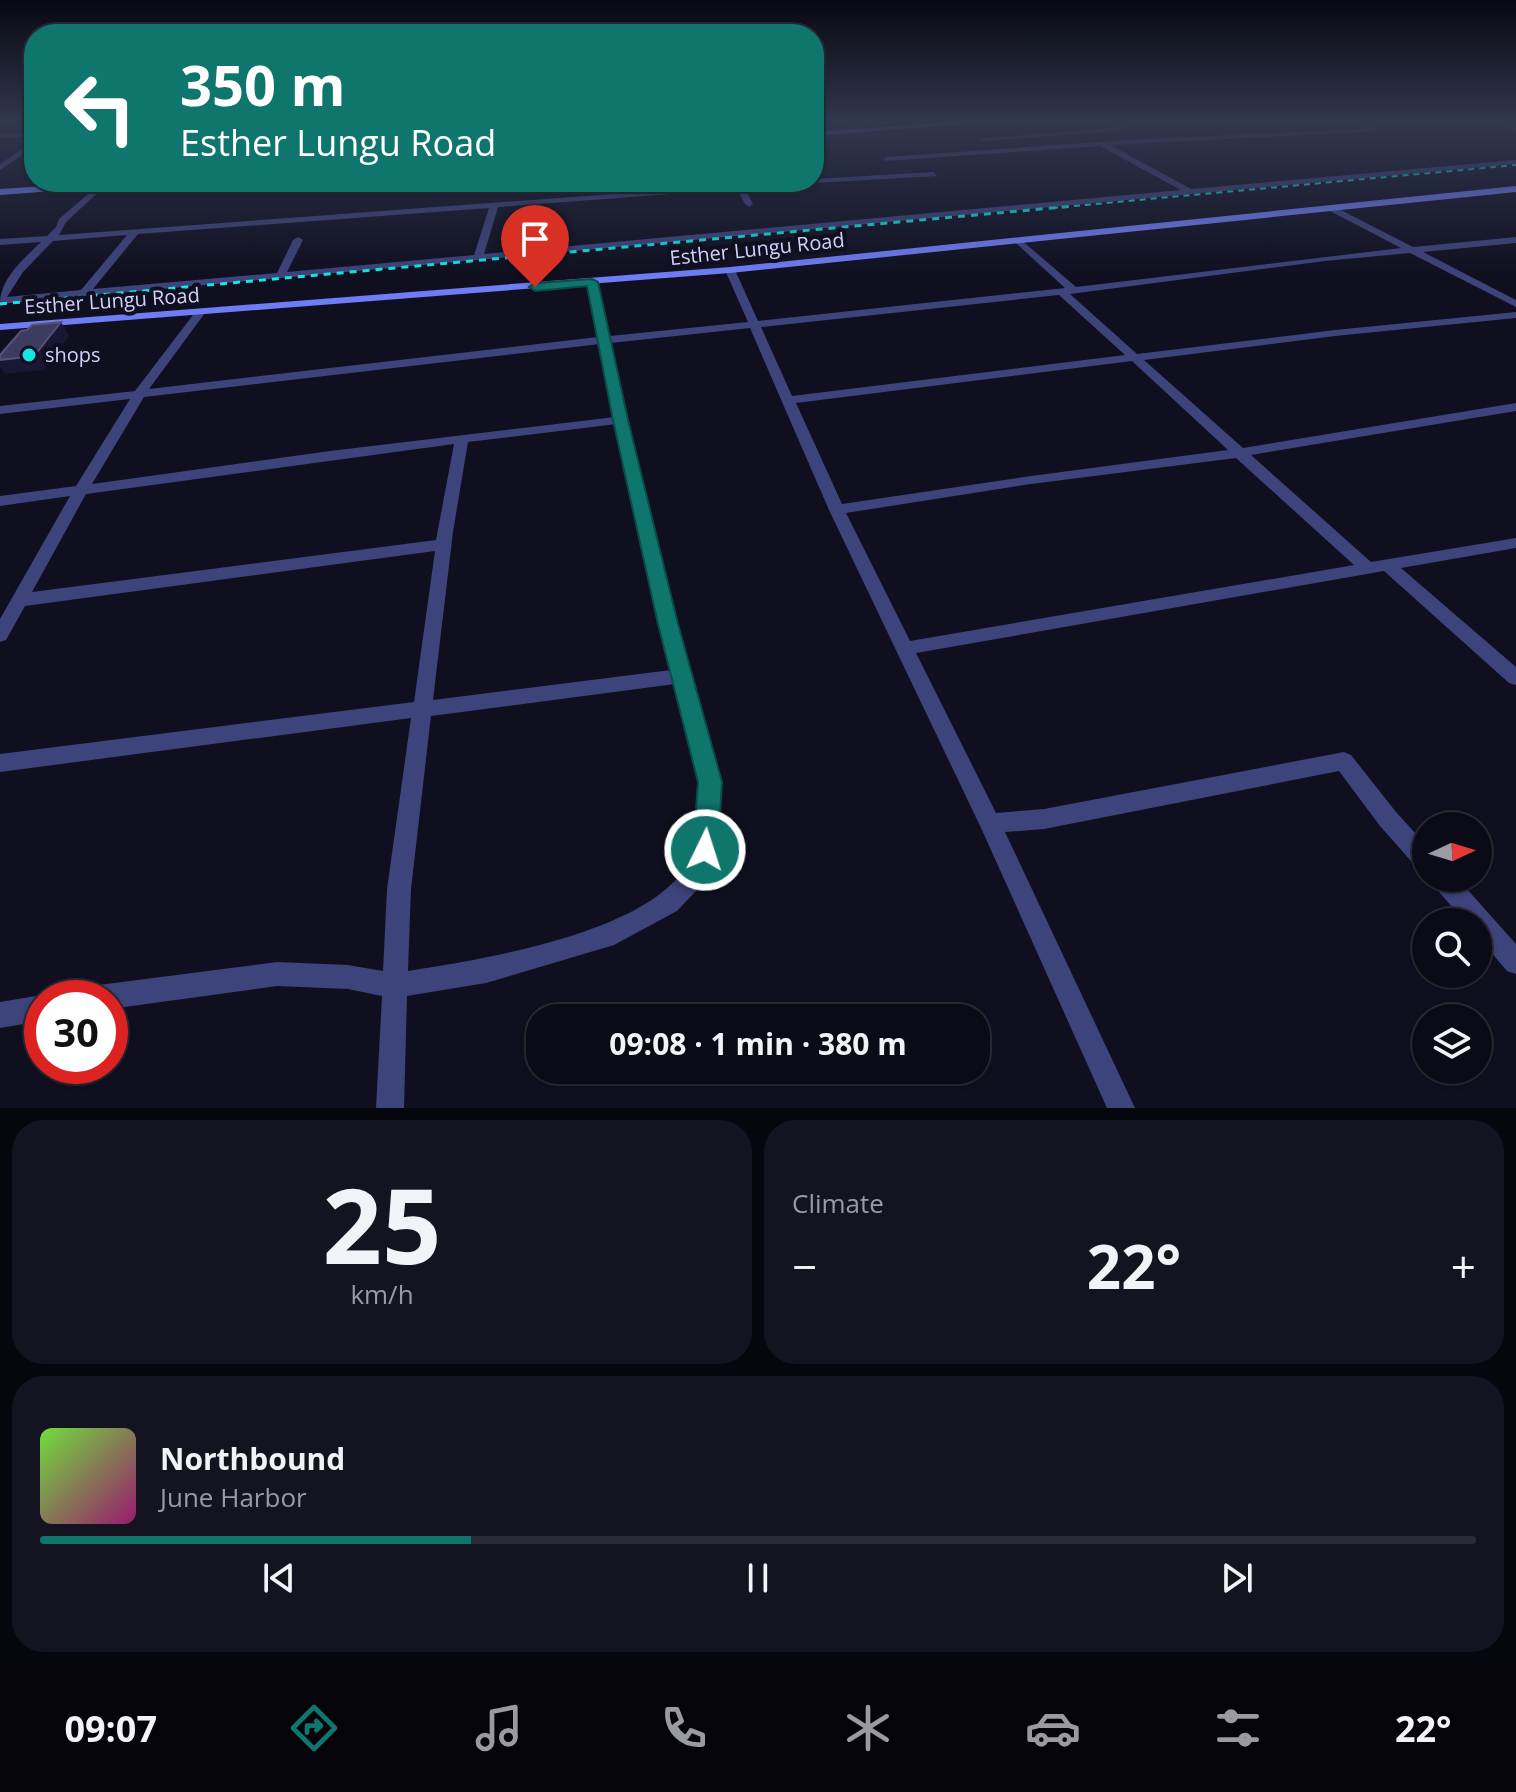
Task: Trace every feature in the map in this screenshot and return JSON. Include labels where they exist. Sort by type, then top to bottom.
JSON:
[{"type":"street","points":[[1155,173],[1190,192]]},
{"type":"street","points":[[0,301],[1400,173]]},
{"type":"street","points":[[824,180],[934,174]]},
{"type":"street","name":"Esther Lungu Road","points":[[0,327],[730,270],[1516,189]]},
{"type":"street","points":[[0,192],[24,190]]},
{"type":"street","points":[[0,301],[19,270],[60,228],[62,221],[93,192]]},
{"type":"street","points":[[616,192],[619,196]]},
{"type":"street","points":[[0,242],[667,192]]},
{"type":"street","points":[[743,192],[749,204]]},
{"type":"street","points":[[478,258],[494,206]]},
{"type":"street","points":[[1333,209],[1516,304]]},
{"type":"street","points":[[84,293],[135,232]]},
{"type":"street","points":[[280,276],[298,240]]},
{"type":"street","points":[[0,410],[1325,258],[1516,240]]},
{"type":"street","points":[[1019,241],[1134,359],[1367,568]]},
{"type":"street","points":[[730,270],[837,510],[907,648],[1121,1108]]},
{"type":"street","points":[[128,994],[277,974],[348,977],[395,986],[486,971],[606,937],[669,903],[689,882],[705,850],[710,782],[680,676],[620,420],[592,282]]},
{"type":"street","points":[[0,635],[80,491],[140,393],[200,313]]},
{"type":"street","points":[[788,400],[1516,315]]},
{"type":"street","points":[[837,510],[1031,480],[1239,453],[1516,407]]},
{"type":"street","points":[[0,501],[330,455],[620,420]]},
{"type":"street","points":[[390,1108],[399,889],[444,544],[462,440]]},
{"type":"street","points":[[907,648],[1142,610],[1516,543]]},
{"type":"street","points":[[21,600],[444,544]]},
{"type":"street","points":[[1386,564],[1516,678]]},
{"type":"street","points":[[0,763],[680,676]]},
{"type":"street","points":[[990,823],[1044,819],[1344,761],[1412,846]]},
{"type":"street","points":[[1454,892],[1516,962]]},
{"type":"street","points":[[0,1015],[24,1011]]},
{"type":"building","points":[[61,322],[34,356],[0,360],[0,355],[21,331],[32,325]]},
{"type":"railway","points":[[1052,208],[1433,173]]},
{"type":"railway","points":[[0,304],[1074,206]]},
{"type":"place","name":"shops","points":[[29,355]]},
{"type":"route","points":[[535,287],[592,282],[620,420],[680,676],[710,782],[705,850]]}]
